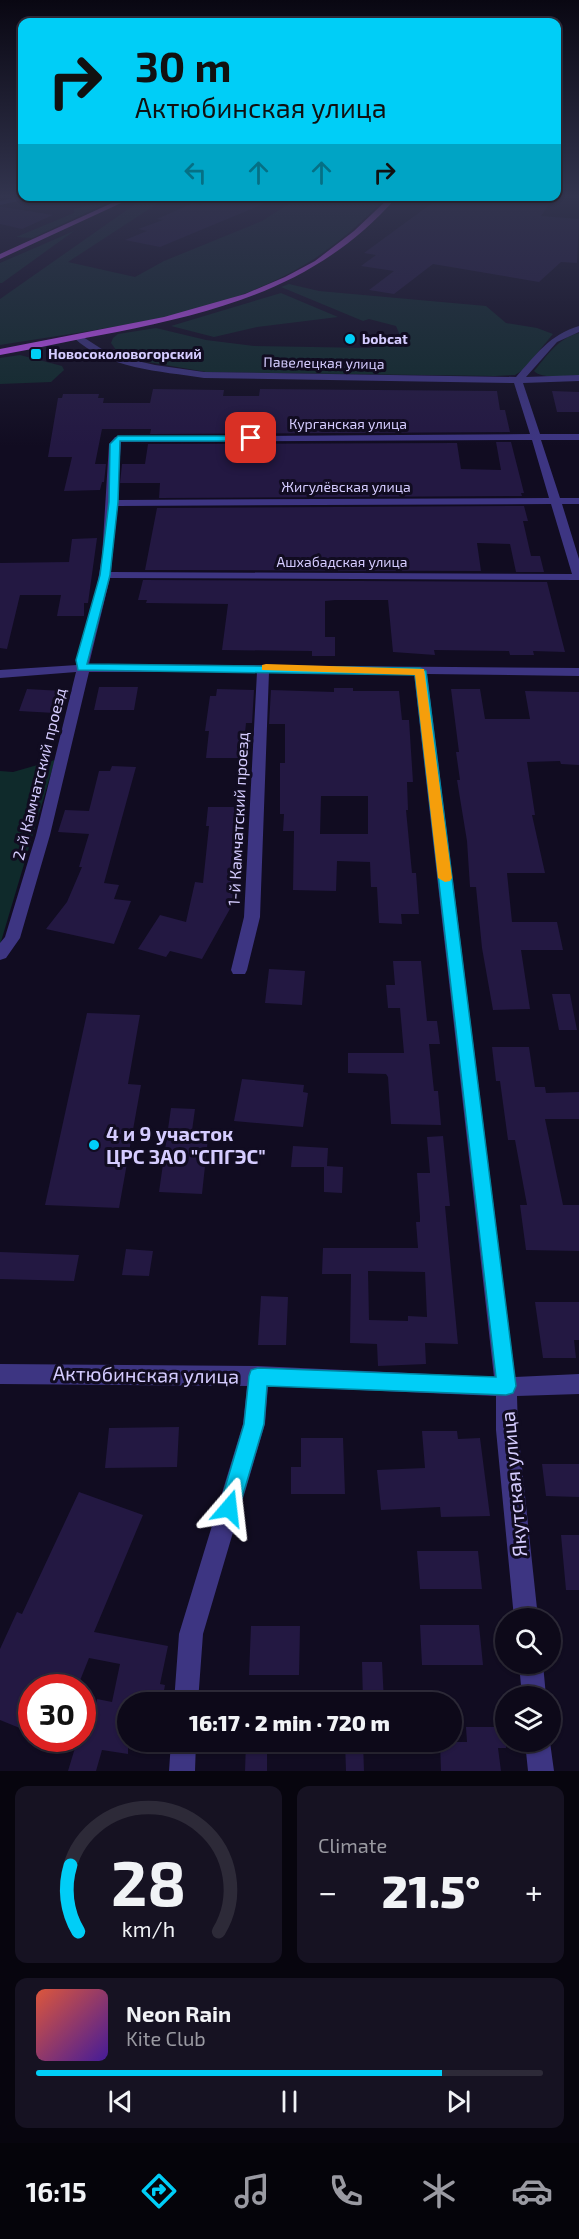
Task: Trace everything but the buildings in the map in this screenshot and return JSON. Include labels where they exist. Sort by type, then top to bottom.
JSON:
[{"type":"main road","points":[[0,352],[174,318],[242,298],[285,281]]},
{"type":"street","points":[[579,329],[565,333],[554,340],[518,380],[579,577]]},
{"type":"street","name":"Павелецкая улица","points":[[76,337],[108,357],[155,368],[204,375],[518,380],[579,378]]},
{"type":"street","name":"Курганская улица","points":[[113,502],[114,444],[118,439],[579,437]]},
{"type":"street","name":"Жигулёвская улица","points":[[113,502],[579,501]]},
{"type":"street","points":[[82,667],[81,660],[105,575],[113,502]]},
{"type":"street","name":"Ашхабадская улица","points":[[105,575],[579,577]]},
{"type":"street","points":[[0,674],[82,667],[579,672]]},
{"type":"street","name":"2-й Камчатский проезд","points":[[0,954],[12,938],[44,835],[82,677],[82,667]]},
{"type":"street","name":"1-й Камчатский проезд","points":[[239,970],[252,917],[263,668]]},
{"type":"street","name":"Якутская улица","points":[[420,671],[506,1386],[507,1430],[525,1608]]},
{"type":"street","name":"Актюбинская улица","points":[[0,1374],[258,1376],[506,1386],[579,1384]]},
{"type":"street","points":[[187,1692],[191,1634],[254,1424],[258,1376]]},
{"type":"street","points":[[182,1771],[183,1752]]},
{"type":"street","points":[[539,1752],[542,1771]]},
{"type":"green space","points":[[26,281],[274,281],[233,298],[195,310],[117,326],[0,345],[0,299]]},
{"type":"green space","points":[[289,284],[319,291],[486,306],[506,323],[537,328],[553,334],[523,370],[515,375],[495,376],[206,372],[131,359],[119,354],[111,343],[118,334],[156,328],[206,340],[254,346],[370,348],[401,338],[396,326],[369,319],[363,321],[281,287]]},
{"type":"green space","points":[[281,293],[338,317],[257,327],[214,337],[171,326]]},
{"type":"green space","points":[[579,333],[579,375],[549,376],[534,371],[559,343]]},
{"type":"green space","points":[[20,355],[62,366],[64,370],[51,382],[0,384],[0,358]]},
{"type":"green space","points":[[55,760],[0,945],[0,771],[13,772]]},
{"type":"slow traffic","points":[[266,668],[420,671],[445,878]]},
{"type":"place","name":"bobcat","points":[[350,339]]},
{"type":"place","name":"Новосоколовогорский","points":[[36,354]]},
{"type":"place","name":"4 и 9 участок ЦРС ЗАО \"СПГЭС\"","points":[[94,1145]]},
{"type":"route","points":[[229,1508],[254,1424],[258,1376],[506,1386],[420,671],[82,667],[81,660],[105,575],[113,502],[114,444],[118,439],[251,438]]}]
